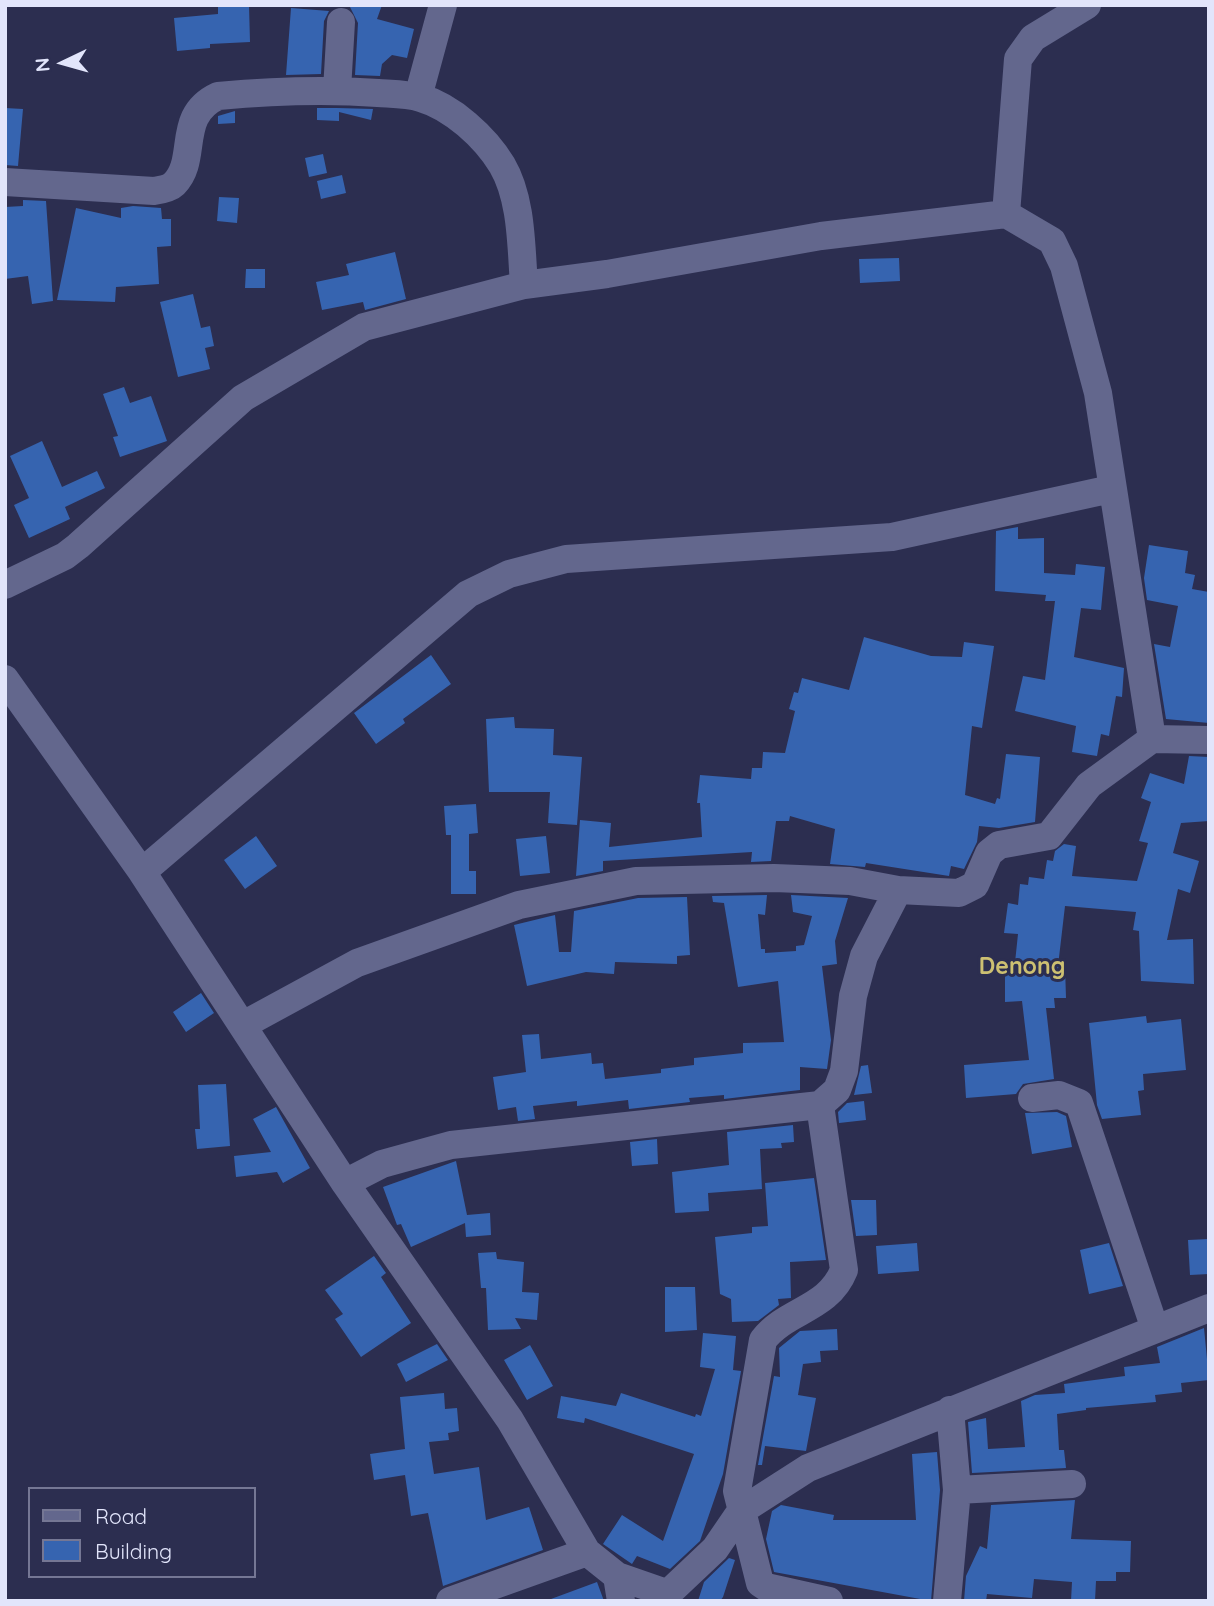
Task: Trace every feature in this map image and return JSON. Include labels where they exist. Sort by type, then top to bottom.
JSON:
[{"type":"street","points":[[418,97],[443,5]]},
{"type":"street","points":[[1006,214],[1018,59],[1033,38],[1087,5]]},
{"type":"street","points":[[337,90],[341,22]]},
{"type":"street","points":[[5,182],[154,191],[173,186],[181,175],[195,114],[208,101],[218,96],[269,91],[337,90],[418,97],[439,104],[467,125],[486,143],[503,166],[520,226],[524,285]]},
{"type":"street","points":[[5,585],[65,556],[78,546],[243,398],[364,327],[524,285],[607,274],[821,236],[1006,214],[1043,234],[1059,252],[1098,393],[1152,739]]},
{"type":"street","points":[[142,872],[468,594],[509,574],[566,559],[892,537],[1111,489]]},
{"type":"street","points":[[5,679],[142,872],[345,1183],[510,1420],[587,1552],[619,1588],[663,1597],[715,1549],[741,1511],[825,1460],[1209,1308]]},
{"type":"street","points":[[243,1026],[357,963],[519,905],[598,888],[636,881],[774,878],[850,881],[898,890],[959,893],[969,890],[992,850],[999,845],[1049,836],[1089,785],[1152,739],[1209,740]]},
{"type":"street","points":[[345,1183],[382,1164],[451,1145],[820,1105],[837,1090],[844,1071],[853,996],[864,956],[898,890]]},
{"type":"street","points":[[1032,1098],[1059,1095],[1079,1103],[1156,1329]]},
{"type":"street","points":[[820,1105],[844,1270],[831,1293],[775,1327],[763,1340],[737,1490],[760,1583],[766,1587],[829,1601]]},
{"type":"street","points":[[947,1601],[957,1490],[950,1410]]},
{"type":"street","points":[[957,1490],[1072,1484]]},
{"type":"street","points":[[450,1601],[587,1552]]},
{"type":"building","points":[[218,5],[249,5],[250,42],[210,44],[210,48],[177,51],[174,18],[218,14]]},
{"type":"building","points":[[349,5],[382,5],[377,19],[414,29],[407,58],[392,55],[382,64],[380,76],[355,75],[358,23]]},
{"type":"building","points":[[291,8],[329,11],[324,21],[321,74],[286,75]]},
{"type":"building","points":[[5,108],[23,109],[18,166],[5,165]]},
{"type":"building","points":[[317,108],[373,109],[371,120],[339,112],[339,121],[317,120]]},
{"type":"building","points":[[235,111],[235,123],[218,124],[218,116]]},
{"type":"building","points":[[323,154],[327,173],[309,177],[305,158]]},
{"type":"building","points":[[342,175],[346,193],[321,199],[317,181]]},
{"type":"building","points":[[219,197],[239,198],[237,223],[217,221]]},
{"type":"building","points":[[23,200],[46,201],[53,301],[32,304],[28,276],[5,279],[5,207],[23,206]]},
{"type":"building","points":[[76,208],[121,218],[121,208],[161,208],[162,219],[171,219],[171,246],[157,247],[159,284],[116,287],[115,302],[57,300]]},
{"type":"building","points":[[395,252],[406,299],[365,310],[363,302],[322,310],[316,282],[349,275],[346,264]]},
{"type":"building","points":[[899,258],[900,281],[860,283],[859,259]]},
{"type":"building","points":[[246,269],[265,269],[265,288],[245,288]]},
{"type":"building","points":[[193,294],[201,328],[210,326],[214,346],[205,348],[210,369],[178,377],[160,302]]},
{"type":"building","points":[[124,387],[130,403],[151,396],[167,441],[120,457],[113,437],[118,436],[103,394]]},
{"type":"building","points":[[42,441],[62,487],[97,471],[105,488],[65,507],[70,519],[29,538],[14,505],[29,498],[10,456]]},
{"type":"building","points":[[1018,527],[1018,539],[1044,538],[1044,573],[1075,575],[1076,564],[1105,567],[1101,610],[1081,608],[1074,657],[1124,668],[1122,697],[1116,696],[1109,736],[1101,734],[1097,756],[1072,752],[1076,726],[1015,711],[1023,676],[1045,680],[1055,601],[1045,601],[1046,595],[995,591],[996,531]]},
{"type":"building","points":[[1149,545],[1188,551],[1185,573],[1195,575],[1192,589],[1209,592],[1209,723],[1166,719],[1154,644],[1170,647],[1178,606],[1147,600],[1144,578]]},
{"type":"building","points":[[864,637],[931,656],[962,657],[964,642],[994,646],[982,728],[972,726],[965,795],[995,804],[997,798],[1000,799],[1006,754],[1040,757],[1035,822],[999,828],[979,826],[977,842],[964,869],[951,866],[949,876],[866,863],[865,867],[830,864],[835,829],[790,816],[789,821],[776,821],[771,861],[751,862],[752,852],[603,861],[603,871],[576,876],[580,820],[611,823],[609,847],[702,837],[700,803],[697,803],[700,775],[751,779],[752,768],[762,768],[763,752],[785,753],[795,711],[789,709],[794,692],[798,693],[802,678],[849,690]]},
{"type":"building","points":[[431,655],[451,684],[403,719],[405,723],[376,744],[354,713]]},
{"type":"building","points":[[514,717],[515,728],[554,729],[553,755],[582,757],[577,825],[548,823],[550,792],[489,792],[486,719]]},
{"type":"building","points":[[1189,756],[1209,757],[1209,821],[1181,823],[1173,853],[1199,861],[1190,893],[1178,889],[1167,940],[1193,939],[1194,984],[1141,981],[1139,931],[1133,930],[1136,912],[1065,906],[1058,966],[1065,966],[1066,998],[1054,998],[1055,1008],[1046,1008],[1054,1079],[1023,1084],[1016,1094],[966,1098],[964,1065],[1029,1060],[1022,1001],[1005,1002],[1005,972],[1014,972],[1018,934],[1004,933],[1008,903],[1018,905],[1020,884],[1028,885],[1029,877],[1044,879],[1047,860],[1053,861],[1055,851],[1064,844],[1076,846],[1072,876],[1137,881],[1148,843],[1139,841],[1151,802],[1141,798],[1150,773],[1184,784]]},
{"type":"building","points":[[476,804],[478,833],[469,834],[469,871],[476,871],[476,894],[451,894],[451,835],[446,835],[444,806]]},
{"type":"building","points":[[256,836],[277,866],[245,889],[224,860]]},
{"type":"building","points":[[546,836],[550,873],[520,876],[516,839]]},
{"type":"building","points":[[767,895],[765,915],[758,914],[761,949],[765,949],[765,953],[796,951],[796,946],[804,945],[812,916],[793,912],[791,895],[848,898],[835,941],[837,964],[822,966],[831,1040],[827,1069],[800,1067],[800,1090],[724,1099],[724,1095],[689,1098],[690,1102],[629,1109],[628,1100],[577,1106],[577,1101],[533,1106],[535,1119],[518,1121],[516,1107],[498,1110],[493,1077],[526,1072],[522,1035],[539,1034],[541,1059],[591,1053],[592,1064],[603,1063],[605,1079],[661,1073],[661,1069],[694,1065],[694,1058],[743,1053],[743,1043],[784,1042],[778,981],[738,987],[724,903],[713,902],[712,896]]},
{"type":"building","points":[[687,897],[690,955],[677,956],[677,964],[615,962],[614,974],[586,972],[527,986],[514,925],[555,915],[559,952],[571,952],[574,911],[638,898]]},
{"type":"building","points":[[201,993],[214,1013],[186,1032],[173,1012]]},
{"type":"building","points":[[1146,1016],[1147,1023],[1181,1019],[1186,1070],[1143,1074],[1144,1090],[1138,1091],[1141,1115],[1102,1119],[1097,1105],[1089,1023]]},
{"type":"building","points":[[868,1065],[872,1093],[854,1095],[861,1066]]},
{"type":"building","points":[[226,1084],[230,1146],[197,1149],[195,1129],[200,1129],[198,1085]]},
{"type":"building","points":[[864,1101],[866,1120],[839,1123],[838,1112],[847,1103]]},
{"type":"building","points":[[276,1107],[310,1168],[283,1183],[277,1172],[236,1177],[234,1156],[271,1152],[253,1119]]},
{"type":"building","points":[[1057,1112],[1066,1116],[1072,1147],[1032,1154],[1025,1113]]},
{"type":"building","points":[[793,1125],[794,1142],[781,1143],[782,1148],[760,1149],[762,1189],[708,1193],[709,1211],[675,1213],[672,1172],[729,1165],[727,1132]]},
{"type":"building","points":[[657,1139],[658,1164],[632,1166],[630,1142]]},
{"type":"building","points":[[456,1161],[467,1215],[490,1213],[491,1235],[466,1237],[465,1223],[411,1247],[401,1224],[397,1225],[383,1187]]},
{"type":"building","points":[[814,1178],[826,1260],[790,1262],[791,1298],[778,1299],[779,1305],[758,1321],[732,1322],[731,1299],[720,1294],[715,1237],[752,1233],[752,1227],[768,1226],[765,1183]]},
{"type":"building","points":[[851,1200],[876,1200],[877,1235],[856,1236]]},
{"type":"building","points":[[1209,1239],[1209,1274],[1190,1275],[1188,1240]]},
{"type":"building","points":[[917,1243],[919,1271],[878,1274],[876,1246]]},
{"type":"building","points":[[1109,1243],[1123,1286],[1089,1294],[1080,1250]]},
{"type":"building","points":[[496,1252],[497,1259],[524,1262],[522,1292],[539,1293],[537,1320],[515,1318],[521,1329],[488,1330],[486,1288],[481,1288],[478,1253]]},
{"type":"building","points":[[374,1256],[386,1273],[381,1277],[411,1323],[361,1357],[335,1319],[343,1314],[325,1290]]},
{"type":"building","points":[[665,1287],[695,1287],[697,1330],[665,1332]]},
{"type":"building","points":[[1204,1328],[1209,1380],[1181,1383],[1182,1392],[1155,1395],[1156,1402],[1086,1408],[1057,1414],[1059,1450],[1064,1450],[1066,1468],[972,1473],[968,1422],[986,1418],[988,1449],[1025,1447],[1021,1401],[1035,1395],[1065,1393],[1064,1384],[1125,1376],[1124,1367],[1160,1363],[1157,1347]]},
{"type":"building","points":[[837,1329],[838,1350],[820,1351],[821,1362],[803,1364],[798,1395],[816,1398],[806,1451],[765,1446],[762,1465],[758,1465],[774,1376],[780,1377],[779,1348],[800,1331]]},
{"type":"building","points":[[703,1333],[736,1336],[733,1370],[741,1371],[723,1474],[700,1541],[670,1569],[637,1556],[632,1564],[603,1544],[622,1515],[663,1541],[694,1454],[585,1418],[584,1423],[557,1418],[561,1396],[616,1406],[621,1393],[695,1417],[696,1414],[701,1416],[715,1369],[700,1367]]},
{"type":"building","points":[[437,1344],[448,1360],[406,1382],[397,1364]]},
{"type":"building","points":[[530,1345],[553,1386],[527,1400],[504,1360]]},
{"type":"building","points":[[444,1393],[445,1409],[457,1408],[459,1431],[448,1433],[449,1440],[429,1442],[434,1474],[479,1467],[486,1520],[529,1507],[543,1550],[443,1586],[428,1513],[411,1516],[405,1475],[374,1480],[370,1454],[405,1449],[400,1397]]},
{"type":"building","points":[[937,1452],[940,1490],[931,1601],[774,1572],[766,1539],[772,1511],[781,1505],[834,1515],[833,1520],[916,1520],[912,1454]]},
{"type":"building","points":[[1075,1500],[1071,1539],[1131,1541],[1130,1572],[1116,1572],[1116,1581],[1096,1581],[1095,1601],[1071,1601],[1072,1582],[1034,1579],[1032,1598],[987,1594],[986,1601],[964,1601],[966,1576],[980,1546],[987,1549],[991,1505]]},
{"type":"building","points":[[729,1558],[735,1560],[723,1597],[720,1601],[698,1601],[704,1582]]},
{"type":"building","points":[[597,1582],[604,1601],[551,1601],[551,1599]]},
{"type":"district","name":"Denong","points":[[1022,967]]}]
